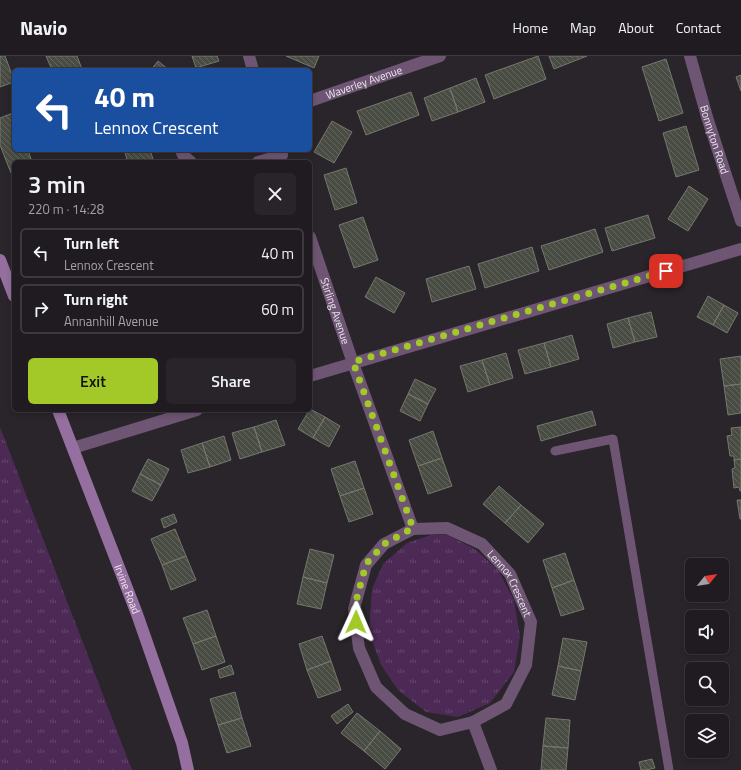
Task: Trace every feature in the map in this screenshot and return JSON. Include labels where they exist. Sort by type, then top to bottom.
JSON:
[{"type":"main road","points":[[0,260],[12,291]]},
{"type":"main road","name":"Irvine Road","points":[[59,412],[137,614],[182,743],[188,770]]},
{"type":"street","points":[[248,56],[252,68]]},
{"type":"street","name":"Waverley Avenue","points":[[312,100],[440,56]]},
{"type":"street","name":"Bonnyton Road","points":[[690,56],[707,117],[741,222]]},
{"type":"street","points":[[182,152],[189,160]]},
{"type":"street","points":[[266,160],[282,156]]},
{"type":"street","name":"Stirling Avenue","points":[[312,243],[353,362]]},
{"type":"street","points":[[312,375],[353,362],[741,249]]},
{"type":"street","points":[[353,362],[413,528]]},
{"type":"street","points":[[73,448],[190,412]]},
{"type":"street","name":"Lennox Crescent","points":[[413,528],[447,528],[482,544],[510,574],[531,622],[526,665],[506,704],[473,722],[440,730],[405,714],[376,687],[359,648],[354,609],[366,564],[384,544],[413,528]]},
{"type":"street","points":[[473,722],[491,770]]},
{"type":"lane","points":[[555,451],[613,439],[668,770]]},
{"type":"green space","points":[[0,427],[132,770],[0,770]]},
{"type":"green space","points":[[431,535],[447,535],[475,549],[498,570],[514,600],[520,636],[514,672],[490,703],[458,717],[426,712],[398,690],[381,665],[369,632],[372,589],[383,564],[407,543]]},
{"type":"building","points":[[0,56],[5,56],[12,75],[12,83],[0,87]]},
{"type":"building","points":[[46,56],[77,56],[82,68],[51,68]]},
{"type":"building","points":[[192,56],[217,56],[219,61],[196,68]]},
{"type":"building","points":[[286,56],[319,56],[314,68]]},
{"type":"building","points":[[538,56],[546,79],[494,99],[485,75]]},
{"type":"building","points":[[549,56],[587,56],[554,69]]},
{"type":"building","points":[[666,59],[683,113],[659,121],[642,67]]},
{"type":"building","points":[[158,61],[167,68],[153,68]]},
{"type":"building","points":[[741,75],[741,91],[736,77]]},
{"type":"building","points":[[476,78],[485,102],[458,112],[450,88]]},
{"type":"building","points":[[450,88],[458,112],[432,121],[424,98]]},
{"type":"building","points":[[411,92],[419,115],[366,135],[357,111]]},
{"type":"building","points":[[12,113],[12,152],[29,152],[31,160],[12,160],[11,173],[0,145],[0,118]]},
{"type":"building","points":[[332,121],[352,132],[334,163],[314,152]]},
{"type":"building","points":[[686,126],[699,170],[676,177],[663,133]]},
{"type":"building","points":[[125,152],[151,152],[153,160],[127,160]]},
{"type":"building","points":[[346,168],[357,203],[335,210],[324,175]]},
{"type":"building","points":[[689,186],[708,199],[688,231],[668,219]]},
{"type":"building","points":[[648,215],[655,238],[612,251],[605,228]]},
{"type":"building","points":[[363,217],[378,260],[354,268],[339,225]]},
{"type":"building","points":[[595,229],[603,252],[549,270],[541,246]]},
{"type":"building","points":[[532,247],[539,271],[485,288],[478,264]]},
{"type":"building","points":[[469,266],[476,289],[432,302],[426,279]]},
{"type":"building","points":[[376,277],[405,293],[394,313],[365,297]]},
{"type":"building","points":[[708,296],[724,305],[713,325],[697,317]]},
{"type":"building","points":[[724,305],[738,313],[727,333],[713,325]]},
{"type":"building","points":[[651,312],[657,337],[635,342],[628,318]]},
{"type":"building","points":[[628,318],[635,342],[613,348],[607,324]]},
{"type":"building","points":[[572,335],[579,359],[551,367],[544,343]]},
{"type":"building","points":[[544,343],[551,367],[525,374],[518,350]]},
{"type":"building","points":[[506,353],[513,378],[490,385],[482,360]]},
{"type":"building","points":[[741,356],[741,384],[724,386],[720,359]]},
{"type":"building","points":[[482,360],[490,385],[468,392],[460,366]]},
{"type":"building","points":[[415,379],[436,389],[428,404],[408,394]]},
{"type":"building","points":[[741,384],[741,413],[728,415],[724,386]]},
{"type":"building","points":[[408,394],[428,404],[420,421],[400,411]]},
{"type":"building","points":[[312,410],[325,417],[313,438],[298,429],[308,412],[312,412]]},
{"type":"building","points":[[592,411],[596,425],[541,441],[537,426]]},
{"type":"building","points":[[325,417],[340,426],[329,447],[313,438]]},
{"type":"building","points":[[276,420],[285,445],[262,452],[254,427]]},
{"type":"building","points":[[254,427],[262,452],[240,459],[232,433]]},
{"type":"building","points":[[741,427],[741,459],[734,460],[734,456],[730,456],[727,436],[732,435],[731,428]]},
{"type":"building","points":[[433,431],[442,458],[418,466],[409,440]]},
{"type":"building","points":[[224,436],[231,460],[210,467],[202,443]]},
{"type":"building","points":[[202,443],[210,467],[188,473],[181,450]]},
{"type":"building","points":[[442,458],[452,486],[428,494],[418,466]]},
{"type":"building","points":[[148,459],[169,469],[161,485],[140,474]]},
{"type":"building","points":[[741,459],[740,491],[739,487],[734,488],[732,469],[735,468],[734,460]]},
{"type":"building","points":[[355,461],[364,488],[340,496],[331,469]]},
{"type":"building","points":[[140,474],[161,485],[152,501],[132,491]]},
{"type":"building","points":[[499,486],[521,505],[505,523],[483,504]]},
{"type":"building","points":[[364,488],[373,514],[349,522],[340,496]]},
{"type":"building","points":[[737,500],[741,500],[741,519],[740,519]]},
{"type":"building","points":[[521,505],[544,524],[528,543],[505,523]]},
{"type":"building","points":[[174,514],[177,522],[164,528],[161,519]]},
{"type":"building","points":[[175,529],[186,556],[162,565],[151,539]]},
{"type":"building","points":[[310,549],[334,555],[327,583],[303,577]]},
{"type":"building","points":[[565,553],[574,580],[552,588],[543,560]]},
{"type":"building","points":[[186,556],[196,580],[171,590],[162,565]]},
{"type":"building","points":[[303,577],[327,583],[321,609],[297,604]]},
{"type":"building","points":[[574,580],[584,609],[561,616],[552,588]]},
{"type":"building","points":[[207,610],[216,636],[193,644],[183,618]]},
{"type":"building","points":[[216,636],[225,662],[202,670],[193,644]]},
{"type":"building","points":[[322,636],[331,661],[307,670],[299,644]]},
{"type":"building","points":[[563,638],[587,642],[581,671],[558,666]]},
{"type":"building","points":[[331,661],[341,690],[318,698],[307,670]]},
{"type":"building","points":[[231,665],[234,674],[220,678],[218,670]]},
{"type":"building","points":[[558,666],[581,671],[575,700],[552,695]]},
{"type":"building","points":[[235,692],[242,718],[218,725],[210,699]]},
{"type":"building","points":[[348,704],[353,712],[337,724],[331,716]]},
{"type":"building","points":[[357,713],[380,731],[364,751],[341,733]]},
{"type":"building","points":[[242,718],[251,746],[227,753],[218,725]]},
{"type":"building","points":[[546,718],[570,720],[568,748],[543,746]]},
{"type":"building","points":[[380,731],[401,749],[385,769],[364,751]]},
{"type":"building","points":[[543,746],[568,748],[566,770],[541,770]]},
{"type":"building","points":[[652,759],[655,768],[641,770],[639,762]]},
{"type":"route","points":[[356,622],[354,609],[366,564],[384,544],[413,528],[353,362],[666,271]]}]
